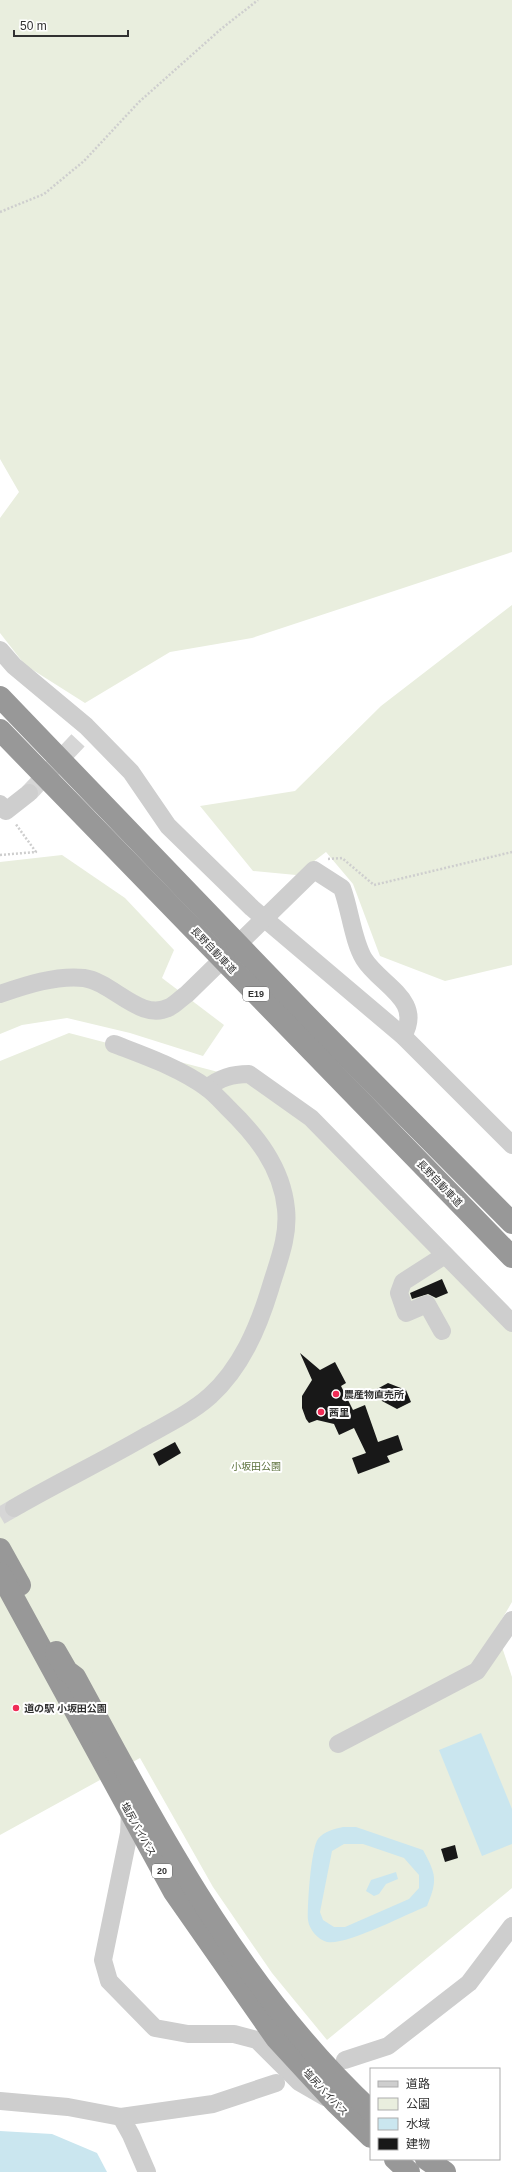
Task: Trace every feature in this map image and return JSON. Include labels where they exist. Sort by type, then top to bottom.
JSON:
[{"type":"highway","name":"E19","points":[[0,697],[299,1007],[512,1223]]},
{"type":"highway","name":"長野自動車道","points":[[0,730],[512,1257]]},
{"type":"highway","name":"塩尻バイパス","points":[[0,1549],[67,1671],[74,1677],[159,1832],[206,1909],[241,1960],[290,2023],[351,2092],[370,2110]]},
{"type":"highway","name":"塩尻バイパス","points":[[0,1572],[174,1892],[276,2038],[335,2102],[370,2136]]},
{"type":"highway","points":[[396,2160],[409,2172]]},
{"type":"highway","points":[[427,2160],[444,2172]]},
{"type":"street","points":[[0,650],[14,666],[131,772],[168,826],[230,886],[264,918],[403,1036],[512,1145]]},
{"type":"street","points":[[3,808],[30,793]]},
{"type":"street","points":[[0,994],[20,987],[56,979],[83,978],[98,981],[143,1010],[156,1011],[169,1008],[187,994],[295,886],[314,870],[342,888],[364,960],[405,1004],[410,1018],[409,1026],[403,1036]]},
{"type":"street","points":[[14,1508],[174,1420],[210,1396],[232,1371],[248,1346],[261,1319],[282,1256],[286,1231],[286,1209],[282,1190],[275,1170],[264,1149],[248,1127],[207,1088],[178,1072],[114,1044]]},
{"type":"street","points":[[207,1088],[219,1079],[238,1074],[249,1074],[312,1118],[512,1323]]},
{"type":"street","points":[[442,1331],[427,1304],[406,1313],[398,1293],[403,1282],[445,1255]]},
{"type":"street","points":[[338,1744],[477,1671],[512,1620]]},
{"type":"street","points":[[130,1813],[130,1833],[104,1960],[109,1981],[155,2028],[188,2034],[234,2034],[257,2040],[299,2082],[335,2102]]},
{"type":"street","points":[[345,2060],[388,2046],[469,1983],[512,1926]]},
{"type":"street","points":[[0,2101],[68,2107],[121,2117],[213,2104],[276,2083]]},
{"type":"street","points":[[121,2117],[131,2134],[146,2172]]},
{"type":"path","points":[[0,212],[44,194],[84,161],[139,102],[220,29],[258,0]]},
{"type":"path","points":[[0,856],[36,852],[3,808]]},
{"type":"path","points":[[314,870],[328,859],[342,858],[374,885],[512,852]]},
{"type":"green space","points":[[0,0],[512,0],[512,552],[252,638],[170,652],[85,703],[25,665],[0,633],[0,518],[19,492],[0,459]]},
{"type":"green space","points":[[512,605],[512,965],[445,981],[380,956],[353,884],[326,852],[296,875],[253,871],[200,806],[295,791],[381,706]]},
{"type":"green space","points":[[62,855],[125,898],[174,950],[162,978],[224,1025],[203,1056],[130,1033],[67,1018],[22,1025],[0,1034],[0,862]]},
{"type":"green space","name":"小坂田公園","points":[[69,1033],[245,1079],[310,1126],[512,1330],[512,1602],[496,1629],[512,1677],[512,1888],[327,2040],[272,1973],[213,1887],[140,1758],[0,1835],[0,1061]]},
{"type":"water","points":[[481,1733],[512,1809],[512,1844],[482,1856],[439,1750]]},
{"type":"water","points":[[343,1827],[356,1827],[423,1850],[433,1871],[434,1883],[431,1897],[427,1906],[361,1934],[336,1942],[327,1942],[314,1934],[308,1920],[311,1865],[313,1854],[320,1836]],"holes":[[[344,1844],[363,1844],[404,1858],[419,1875],[419,1888],[409,1899],[345,1927],[334,1927],[323,1920],[320,1912],[332,1851]]]},
{"type":"water","points":[[396,1872],[398,1879],[386,1884],[379,1894],[374,1896],[366,1891],[371,1880]]},
{"type":"water","points":[[0,2131],[52,2134],[97,2153],[107,2172],[0,2172]]},
{"type":"building","points":[[442,1279],[448,1293],[436,1298],[428,1294],[412,1299],[410,1293]]},
{"type":"building","points":[[300,1353],[320,1370],[335,1362],[346,1383],[341,1386],[353,1410],[365,1405],[378,1442],[398,1435],[403,1450],[387,1456],[390,1462],[358,1474],[352,1458],[366,1453],[354,1428],[339,1435],[334,1424],[317,1420],[309,1423],[306,1419],[302,1408],[302,1396],[312,1380]]},
{"type":"building","points":[[388,1383],[406,1390],[411,1402],[397,1409],[382,1401],[377,1389]]},
{"type":"building","points":[[175,1442],[181,1453],[159,1466],[153,1454]]},
{"type":"building","points":[[455,1845],[458,1858],[445,1862],[441,1849]]},
{"type":"tunnel","points":[[29,793],[82,736]]},
{"type":"tunnel","points":[[0,1516],[14,1508]]},
{"type":"place","name":"農産物直売所","points":[[336,1394]]},
{"type":"place","name":"茜里","points":[[321,1412]]},
{"type":"place","name":"道の駅 小坂田公園","points":[[16,1708]]}]
